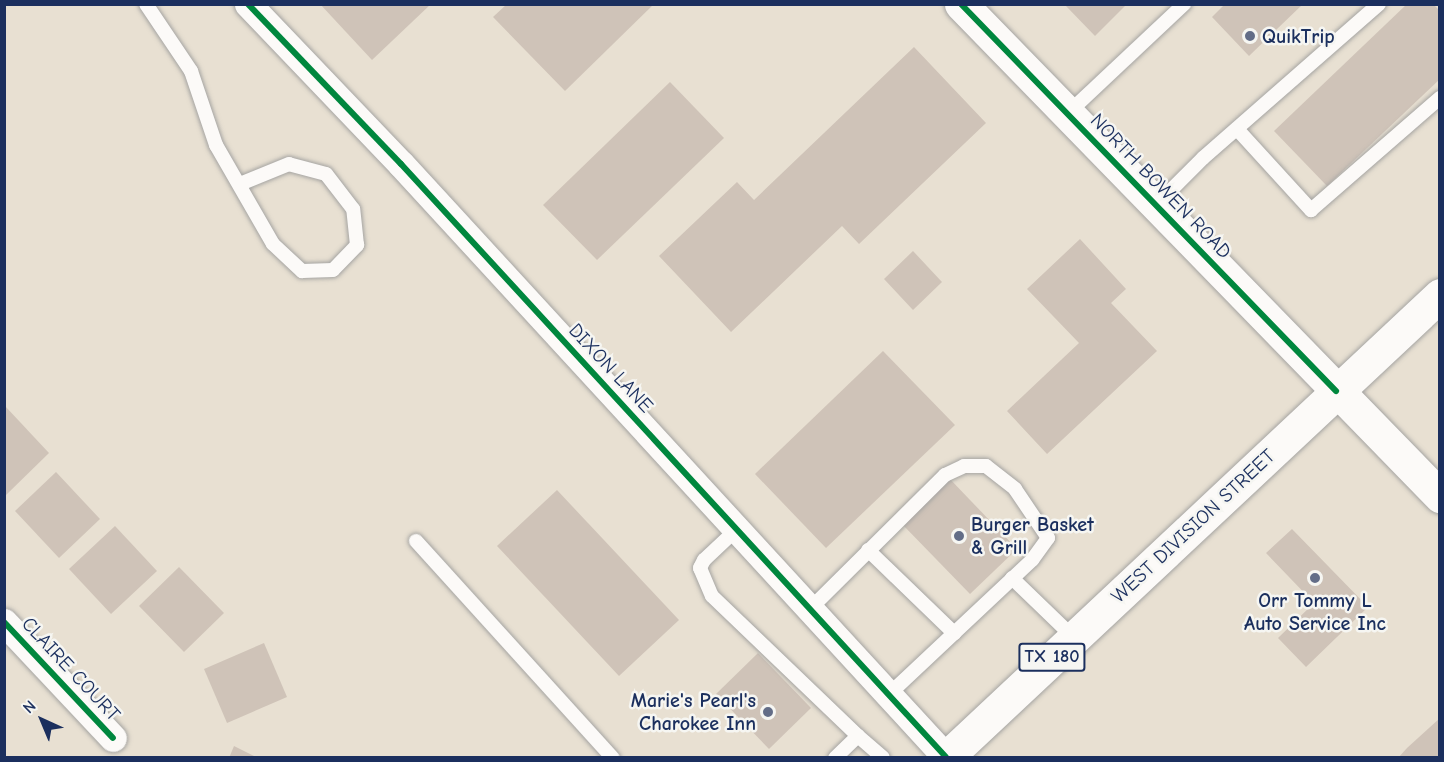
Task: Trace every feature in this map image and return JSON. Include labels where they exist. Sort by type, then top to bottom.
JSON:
[{"type":"main road","name":"NORTH BOWEN ROAD","points":[[961,4],[1440,496]]},
{"type":"main road","name":"WEST DIVISION STREET","points":[[946,757],[1440,295]]},
{"type":"street","name":"DIXON LANE","points":[[248,4],[401,164],[946,757]]},
{"type":"street","name":"CLAIRE COURT","points":[[4,622],[113,738]]},
{"type":"lane","points":[[146,4],[191,71],[216,145],[273,244],[302,271],[333,270],[357,245],[352,209],[326,174],[289,164],[240,184]]},
{"type":"lane","points":[[1067,114],[1184,4]]},
{"type":"lane","points":[[1156,205],[1237,129],[1378,4]]},
{"type":"lane","points":[[1237,129],[1311,210],[1440,98]]},
{"type":"lane","points":[[810,609],[945,475],[964,466],[986,466],[1015,489],[1048,538],[1012,578],[888,695]]},
{"type":"lane","points":[[737,529],[704,560],[700,568],[712,596],[883,758]]},
{"type":"lane","points":[[416,541],[613,758]]},
{"type":"lane","points":[[868,549],[954,633]]},
{"type":"lane","points":[[1012,578],[1074,638]]},
{"type":"lane","points":[[834,758],[858,736]]},
{"type":"building","points":[[320,4],[431,4],[372,60]]},
{"type":"building","points":[[507,4],[654,4],[565,91],[493,17]]},
{"type":"building","points":[[1064,4],[1127,4],[1095,36]]},
{"type":"building","name":"QuikTrip","points":[[1225,4],[1303,4],[1249,56],[1212,17]]},
{"type":"building","points":[[1407,4],[1433,4],[1440,11],[1440,79],[1327,186],[1274,131]]},
{"type":"building","points":[[914,47],[986,123],[859,244],[842,226],[731,332],[659,256],[737,182],[754,200]]},
{"type":"building","points":[[670,82],[724,138],[597,260],[543,205]]},
{"type":"building","points":[[1080,239],[1126,289],[1111,303],[1157,351],[1047,454],[1007,411],[1079,343],[1027,289]]},
{"type":"building","points":[[913,251],[942,282],[913,310],[884,279]]},
{"type":"building","points":[[883,351],[955,425],[826,548],[755,474]]},
{"type":"building","points":[[5,406],[49,453],[5,496]]},
{"type":"building","points":[[56,472],[100,519],[59,558],[15,511]]},
{"type":"building","name":"Burger Basket & Grill","points":[[948,477],[1017,549],[970,594],[901,523]]},
{"type":"building","points":[[557,490],[679,620],[619,676],[497,546]]},
{"type":"building","points":[[115,526],[157,571],[111,614],[69,569]]},
{"type":"building","name":"Orr Tommy L Auto Service Inc","points":[[1292,529],[1368,607],[1306,667],[1278,638],[1314,603],[1266,553]]},
{"type":"building","points":[[179,567],[224,613],[184,652],[139,606]]},
{"type":"building","points":[[264,643],[287,697],[227,723],[204,669]]},
{"type":"building","points":[[758,653],[811,708],[769,749],[716,694]]},
{"type":"building","points":[[1440,718],[1440,758],[1398,758],[1407,748]]},
{"type":"building","points":[[234,746],[258,758],[229,758]]},
{"type":"cycle path","points":[[248,4],[401,164],[946,757]]},
{"type":"cycle path","points":[[961,4],[1336,391]]},
{"type":"cycle path","points":[[4,622],[113,738]]},
{"type":"place","name":"QuikTrip","points":[[1250,36]]},
{"type":"place","name":"Burger Basket & Grill","points":[[959,536]]},
{"type":"place","name":"Orr Tommy L Auto Service Inc","points":[[1315,578]]},
{"type":"place","name":"Marie's Pearl's Charokee Inn","points":[[768,712]]}]
